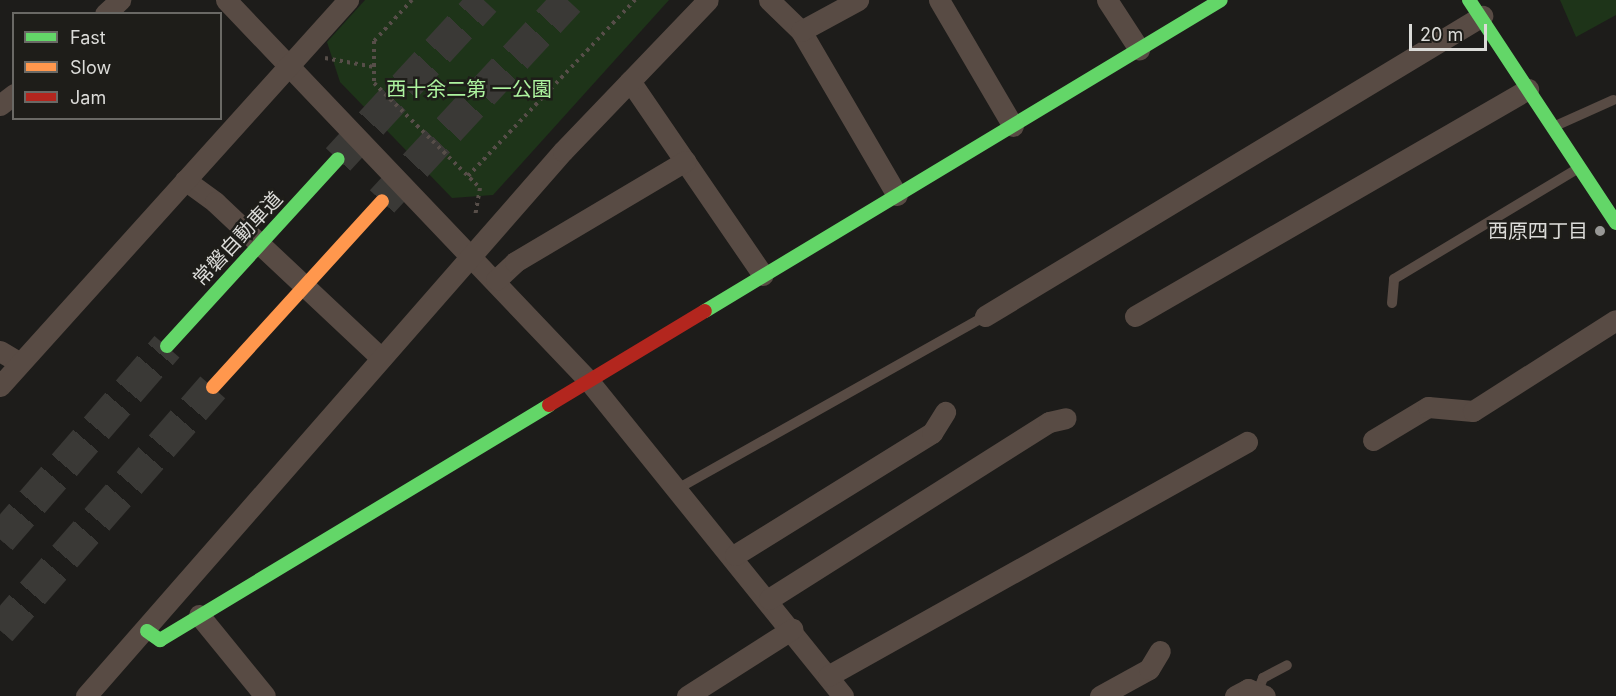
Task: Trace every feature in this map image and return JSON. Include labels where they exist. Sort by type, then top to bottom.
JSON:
[{"type":"main road","points":[[147,631],[160,640],[1221,0]]},
{"type":"main road","points":[[1475,8],[1616,223]]},
{"type":"main road","name":"常磐自動車道","points":[[167,346],[338,159]]},
{"type":"main road","points":[[213,387],[382,201]]},
{"type":"street","points":[[107,12],[120,0]]},
{"type":"street","points":[[226,0],[454,235],[588,380],[735,555],[843,696]]},
{"type":"street","points":[[0,386],[348,0]]},
{"type":"street","points":[[86,696],[147,631],[472,254],[630,81],[708,0]]},
{"type":"street","points":[[769,0],[801,30],[897,195]]},
{"type":"street","points":[[801,30],[858,0]]},
{"type":"street","points":[[939,0],[1013,126]]},
{"type":"street","points":[[1107,0],[1139,49]]},
{"type":"street","points":[[985,316],[1475,8]]},
{"type":"street","points":[[630,81],[763,275]]},
{"type":"street","points":[[1135,316],[1528,89]]},
{"type":"street","points":[[0,105],[12,96]]},
{"type":"street","points":[[496,280],[515,262],[685,161]]},
{"type":"street","points":[[185,180],[215,202],[381,358]]},
{"type":"street","points":[[1373,440],[1428,407],[1473,411],[1616,320]]},
{"type":"street","points":[[0,351],[20,363]]},
{"type":"street","points":[[735,555],[932,433],[945,412]]},
{"type":"street","points":[[769,599],[1049,422],[1066,418]]},
{"type":"street","points":[[828,676],[1247,442]]},
{"type":"street","points":[[199,615],[265,696]]},
{"type":"street","points":[[687,696],[792,629]]},
{"type":"street","points":[[1100,696],[1149,669],[1160,651]]},
{"type":"street","points":[[1235,696],[1261,693]]},
{"type":"lane","points":[[1553,127],[1613,99]]},
{"type":"lane","points":[[1392,303],[1394,279],[1580,168]]},
{"type":"lane","points":[[679,488],[985,316]]},
{"type":"lane","points":[[1261,693],[1263,678],[1287,665]]},
{"type":"path","points":[[412,0],[374,41],[374,83],[480,188],[475,215],[454,235]]},
{"type":"path","points":[[468,176],[636,0]]},
{"type":"path","points":[[309,43],[328,60],[374,67]]},
{"type":"green space","name":"西十余二第 一公園","points":[[365,0],[669,0],[493,195],[452,198],[340,82],[327,42]]},
{"type":"green space","points":[[1560,0],[1616,0],[1616,15],[1576,37]]},
{"type":"tunnel","points":[[338,159],[484,0]]},
{"type":"tunnel","points":[[382,201],[568,0]]},
{"type":"tunnel","points":[[0,539],[167,346]]},
{"type":"tunnel","points":[[0,630],[213,387]]},
{"type":"traffic: fast","points":[[705,311],[1221,0]]},
{"type":"traffic: fast","points":[[1469,0],[1616,223]]},
{"type":"traffic: fast","points":[[167,346],[338,159]]},
{"type":"traffic: fast","points":[[147,631],[160,640],[549,405]]},
{"type":"traffic: slow","points":[[213,387],[382,201]]},
{"type":"traffic: jam","points":[[549,405],[705,311]]},
{"type":"place","name":"西原四丁目","points":[[1600,231]]}]
